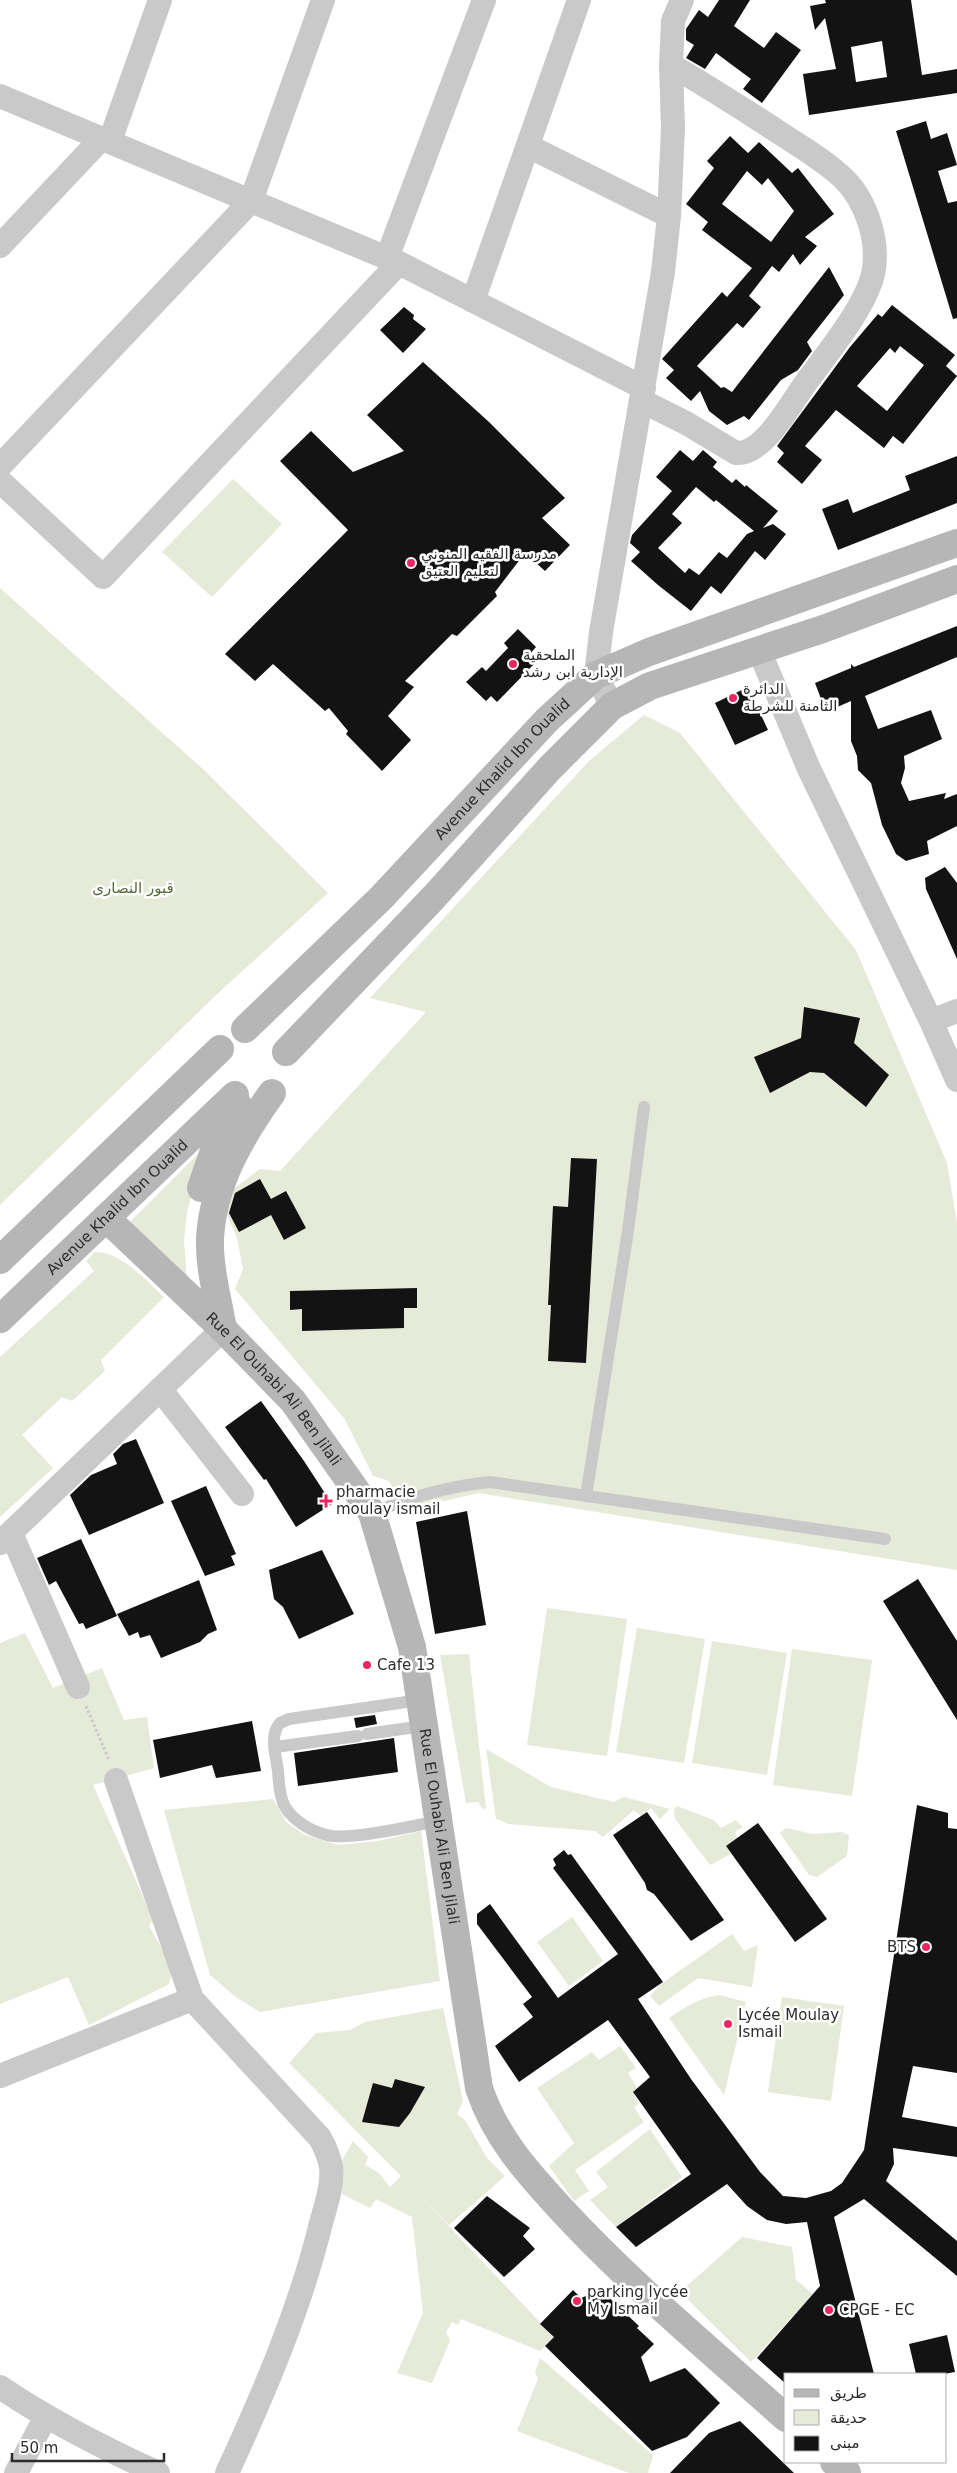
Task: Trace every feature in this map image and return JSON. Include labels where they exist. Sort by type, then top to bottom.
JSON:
[{"type":"main road","name":"Avenue Khalid Ibn Oualid","points":[[245,1029],[381,898],[547,720],[596,675],[649,652],[957,543]]},
{"type":"main road","points":[[286,1052],[434,897],[550,768],[612,706],[650,686],[823,629],[957,579]]},
{"type":"main road","points":[[0,1260],[220,1049],[227,1040],[245,1029],[256,1029],[270,1034],[282,1043],[288,1064],[286,1075],[281,1085],[272,1093],[247,1128],[227,1168],[216,1198],[210,1239],[216,1322]]},
{"type":"main road","points":[[220,1049],[217,1070],[227,1088],[240,1096],[254,1099],[272,1093]]},
{"type":"main road","name":"Avenue Khalid Ibn Oualid","points":[[0,1319],[106,1218],[240,1096]]},
{"type":"main road","points":[[216,1322],[200,1291],[192,1252],[195,1214],[218,1138],[240,1096]]},
{"type":"main road","name":"Rue El Ouhabi Ali Ben Jilali","points":[[106,1218],[216,1322],[293,1401],[372,1513],[405,1616],[412,1647],[479,2088],[487,2113],[526,2171],[602,2253],[784,2416]]},
{"type":"main road","points":[[835,2463],[846,2473]]},
{"type":"street","points":[[0,246],[106,139],[160,0]]},
{"type":"street","points":[[0,466],[251,200],[323,0]]},
{"type":"street","points":[[0,480],[103,577],[393,260],[484,0]]},
{"type":"street","points":[[473,300],[579,0]]},
{"type":"street","points":[[612,706],[596,675],[601,632],[663,272],[669,216],[673,128],[671,65],[676,7]]},
{"type":"street","points":[[0,96],[393,260],[473,300],[643,395],[736,453],[744,454],[753,450],[770,433],[825,357],[863,299],[873,275],[875,255],[872,234],[857,196],[845,180],[790,140],[671,65]]},
{"type":"street","points":[[528,146],[669,216]]},
{"type":"street","points":[[760,650],[809,769],[931,1021],[957,1080]]},
{"type":"street","points":[[931,1021],[957,1011]]},
{"type":"street","points":[[78,1687],[5,1538],[160,1389],[216,1322]]},
{"type":"street","points":[[160,1389],[242,1494]]},
{"type":"street","points":[[116,1780],[192,1998],[320,2138],[327,2152],[331,2167],[330,2187],[312,2261],[256,2410],[227,2473]]},
{"type":"street","points":[[0,2076],[192,1998]]},
{"type":"street","points":[[0,2388],[45,2418],[108,2451],[158,2473]]},
{"type":"street","points":[[16,2473],[45,2418]]},
{"type":"lane","points":[[586,1496],[628,1232],[644,1107]]},
{"type":"lane","points":[[372,1513],[414,1496],[459,1485],[490,1482],[885,1539]]},
{"type":"lane","points":[[275,1747],[362,1735],[422,1713]]},
{"type":"lane","points":[[422,1713],[284,1720],[275,1731],[275,1747],[283,1803],[292,1816],[305,1826],[328,1836],[347,1836],[437,1821]]},
{"type":"path","points":[[78,1687],[116,1780]]},
{"type":"green space","points":[[233,479],[282,524],[212,597],[162,552]]},
{"type":"green space","name":"قبور النصارى","points":[[0,588],[204,770],[328,893],[214,997],[0,1205]]},
{"type":"green space","points":[[644,715],[680,733],[856,950],[947,1163],[957,1223],[957,1570],[479,1493],[405,1510],[389,1481],[373,1476],[344,1418],[235,1289],[243,1269],[237,1238],[220,1199],[260,1169],[280,1171],[426,1012],[370,998],[589,761]]},
{"type":"green space","points":[[204,1148],[187,1212],[184,1241],[187,1280],[128,1224]]},
{"type":"green space","points":[[95,1252],[114,1256],[124,1262],[164,1297],[101,1360],[105,1371],[72,1401],[62,1397],[22,1435],[53,1468],[0,1517],[0,1357],[94,1271],[86,1261]]},
{"type":"green space","points":[[547,1608],[627,1619],[607,1756],[527,1745]]},
{"type":"green space","points":[[637,1628],[705,1639],[684,1763],[616,1752]]},
{"type":"green space","points":[[25,1633],[53,1688],[102,1668],[124,1720],[147,1717],[154,1768],[93,1785],[153,1919],[149,1926],[173,1968],[169,1984],[89,2025],[68,1977],[0,2004],[0,1643]]},
{"type":"green space","points":[[712,1641],[787,1653],[767,1775],[692,1763]]},
{"type":"green space","points":[[792,1649],[872,1660],[852,1796],[773,1785]]},
{"type":"green space","points":[[469,1654],[486,1809],[482,1808],[478,1802],[466,1803],[440,1655]]},
{"type":"green space","points":[[486,1749],[551,1787],[614,1802],[624,1797],[670,1809],[660,1819],[651,1808],[641,1816],[634,1810],[603,1837],[595,1831],[509,1824],[496,1819]]},
{"type":"green space","points":[[273,1799],[287,1823],[305,1835],[338,1845],[378,1841],[421,1831],[440,1981],[260,2012],[237,1998],[210,1975],[164,1810]]},
{"type":"green space","points":[[677,1806],[714,1820],[721,1828],[736,1820],[743,1827],[735,1832],[737,1838],[726,1846],[731,1854],[710,1865],[675,1819],[674,1809]]},
{"type":"green space","points":[[786,1828],[813,1834],[841,1832],[849,1835],[847,1856],[817,1877],[809,1875],[780,1833]]},
{"type":"green space","points":[[572,1917],[603,1961],[569,1986],[537,1942]]},
{"type":"green space","points":[[732,1934],[744,1951],[758,1945],[752,1987],[698,1978],[659,2006],[650,1996],[661,1984]]},
{"type":"green space","points":[[719,1995],[746,2002],[724,2095],[669,2018],[705,1998]]},
{"type":"green space","points":[[782,1997],[844,2006],[831,2101],[768,2092]]},
{"type":"green space","points":[[443,2008],[463,2101],[457,2114],[465,2120],[487,2158],[505,2176],[449,2225],[424,2200],[554,2337],[540,2351],[461,2319],[458,2325],[452,2322],[446,2332],[450,2341],[432,2383],[397,2373],[423,2313],[412,2217],[376,2199],[370,2208],[342,2194],[341,2162],[353,2141],[368,2157],[365,2165],[379,2173],[390,2187],[401,2176],[289,2063],[316,2033],[350,2030],[365,2022]]},
{"type":"green space","points":[[620,2046],[636,2068],[628,2073],[637,2088],[633,2092],[639,2104],[634,2107],[644,2122],[575,2170],[589,2191],[574,2201],[549,2166],[574,2143],[537,2088],[592,2052],[599,2060]]},
{"type":"green space","points":[[650,2129],[682,2177],[616,2227],[590,2200],[608,2187],[596,2172]]},
{"type":"green space","points":[[742,2237],[792,2247],[796,2280],[813,2294],[751,2362],[680,2292]]},
{"type":"green space","points":[[540,2358],[653,2455],[648,2473],[629,2473],[517,2431],[538,2379],[535,2373]]},
{"type":"building","points":[[719,0],[750,0],[734,26],[764,48],[776,32],[801,50],[762,103],[743,89],[751,79],[716,53],[705,69],[686,58],[694,45],[686,40],[686,29],[699,10],[708,17]]},
{"type":"building","points":[[825,0],[911,0],[922,75],[957,69],[957,93],[809,115],[803,74],[836,69],[825,18],[815,30],[810,6],[826,3]],"holes":[[[882,41],[887,77],[856,82],[851,47]]]},
{"type":"building","points":[[926,121],[931,139],[947,133],[957,165],[938,171],[948,203],[957,201],[957,318],[953,319],[896,131]]},
{"type":"building","points":[[730,136],[748,153],[759,142],[792,173],[798,168],[834,214],[805,237],[817,246],[800,265],[793,254],[779,272],[772,266],[749,296],[761,307],[743,328],[737,323],[697,366],[721,388],[724,387],[732,392],[829,267],[844,295],[807,342],[812,351],[798,370],[781,380],[749,420],[744,416],[727,425],[709,411],[700,391],[691,401],[666,378],[674,370],[662,359],[722,292],[727,297],[752,268],[702,230],[708,222],[686,204],[714,168],[707,161]],"holes":[[[747,171],[762,185],[768,178],[794,211],[771,242],[722,204]]]},
{"type":"building","points":[[892,305],[955,355],[946,366],[957,376],[903,444],[893,436],[884,448],[836,410],[805,446],[822,460],[802,484],[777,462],[784,453],[777,446],[850,347],[878,314],[882,317]],"holes":[[[900,346],[924,365],[887,411],[857,386],[890,348],[895,353]]]},
{"type":"building","points":[[404,307],[414,315],[413,319],[426,329],[403,353],[380,330]]},
{"type":"building","name":"مدرسة الفقيه المنوني لتعليم العتيق","points":[[423,362],[489,422],[565,498],[542,518],[570,545],[545,571],[525,553],[495,592],[497,596],[457,636],[452,634],[405,681],[414,687],[388,716],[411,740],[382,771],[346,734],[348,731],[329,708],[325,711],[273,664],[255,681],[225,654],[348,530],[280,461],[311,431],[353,472],[404,451],[367,415]]},
{"type":"building","points":[[680,450],[693,461],[703,450],[717,462],[713,467],[732,483],[736,479],[745,487],[746,485],[778,511],[763,528],[773,524],[786,534],[765,560],[755,551],[721,594],[711,586],[691,611],[631,561],[640,552],[630,543],[632,535],[672,491],[656,477]],"holes":[[[696,487],[714,502],[716,500],[754,531],[747,534],[727,558],[719,552],[699,575],[689,568],[685,573],[658,548],[682,523],[672,514]]]},
{"type":"building","points":[[957,456],[957,503],[838,550],[822,509],[848,499],[853,513],[910,490],[905,476]]},
{"type":"building","points":[[957,626],[957,657],[865,696],[878,729],[931,710],[942,739],[904,756],[905,768],[901,783],[909,801],[946,793],[944,799],[957,794],[957,826],[927,841],[929,854],[906,861],[896,854],[882,825],[871,783],[858,770],[857,756],[851,741],[851,701],[826,712],[815,683],[851,668],[851,664],[854,667]]},
{"type":"building","name":"الملحقية الإدارية ابن رشد","points":[[518,629],[536,647],[529,655],[536,662],[497,702],[491,696],[486,701],[466,682],[482,667],[486,671],[508,648],[504,643]]},
{"type":"building","points":[[748,687],[768,730],[735,745],[715,703]]},
{"type":"building","points":[[945,867],[957,883],[957,959],[926,889],[925,878]]},
{"type":"building","points":[[804,1007],[860,1018],[854,1043],[889,1075],[866,1107],[824,1073],[810,1072],[770,1093],[754,1057],[801,1038]]},
{"type":"building","points":[[571,1158],[597,1159],[586,1363],[548,1361],[551,1305],[548,1305],[553,1206],[568,1207]]},
{"type":"building","points":[[260,1179],[271,1199],[286,1191],[306,1228],[284,1240],[271,1215],[239,1232],[229,1213],[235,1193]]},
{"type":"building","points":[[417,1288],[417,1308],[404,1308],[404,1328],[302,1331],[302,1309],[290,1310],[290,1291]]},
{"type":"building","points":[[261,1401],[332,1504],[296,1527],[266,1479],[264,1480],[225,1427]]},
{"type":"building","points":[[136,1439],[164,1503],[89,1535],[70,1495],[91,1475],[117,1464],[113,1454],[123,1444]]},
{"type":"building","points":[[206,1486],[236,1554],[231,1556],[235,1565],[205,1576],[171,1501]]},
{"type":"building","points":[[467,1511],[486,1625],[435,1634],[416,1522]]},
{"type":"building","points":[[81,1539],[117,1616],[86,1629],[83,1623],[79,1624],[56,1581],[49,1585],[37,1558]]},
{"type":"building","points":[[322,1550],[354,1614],[299,1639],[283,1607],[274,1599],[269,1570]]},
{"type":"building","points":[[918,1579],[957,1641],[957,1720],[883,1601]]},
{"type":"building","points":[[199,1580],[217,1630],[208,1634],[200,1642],[161,1658],[150,1635],[140,1638],[138,1632],[129,1636],[117,1614]]},
{"type":"building","points":[[375,1715],[377,1724],[356,1728],[354,1718]]},
{"type":"building","points":[[252,1721],[261,1771],[216,1778],[212,1765],[160,1778],[153,1740]]},
{"type":"building","points":[[394,1738],[398,1772],[298,1786],[294,1753]]},
{"type":"building","points":[[917,1805],[948,1813],[948,1828],[957,1829],[957,2073],[913,2066],[902,2117],[957,2127],[957,2157],[893,2148],[894,2164],[886,2181],[957,2241],[957,2276],[864,2199],[834,2217],[874,2373],[784,2373],[784,2382],[757,2358],[820,2286],[807,2222],[786,2224],[767,2220],[747,2206],[727,2184],[636,2247],[616,2227],[691,2174],[633,2092],[650,2077],[608,2020],[519,2082],[495,2046],[533,2017],[523,2004],[532,1997],[477,1924],[477,1914],[490,1904],[558,1998],[618,1954],[553,1868],[556,1865],[553,1859],[564,1850],[568,1855],[571,1854],[663,1982],[638,1999],[691,2079],[760,2172],[783,2196],[806,2198],[831,2191],[842,2183],[864,2150]]},
{"type":"building","points":[[647,1812],[724,1920],[691,1941],[654,1894],[647,1890],[645,1883],[613,1835]]},
{"type":"building","points":[[758,1823],[827,1919],[795,1942],[726,1846]]},
{"type":"building","points":[[395,2079],[425,2087],[410,2113],[399,2127],[362,2122],[373,2083],[392,2088]]},
{"type":"building","points":[[487,2196],[530,2228],[523,2236],[535,2249],[504,2277],[454,2228]]},
{"type":"building","points":[[573,2290],[581,2298],[601,2290],[639,2326],[637,2328],[654,2344],[641,2357],[650,2382],[685,2368],[720,2403],[687,2437],[652,2451],[545,2346],[554,2337],[540,2324]]},
{"type":"building","points":[[947,2335],[955,2372],[916,2373],[909,2344]]},
{"type":"building","points":[[740,2421],[794,2473],[670,2473],[709,2433]]},
{"type":"place","name":"مدرسة الفقيه المنوني لتعليم العتيق","points":[[411,563]]},
{"type":"place","name":"الملحقية الإدارية ابن رشد","points":[[513,664]]},
{"type":"place","name":"الدائرة الثامنة للشرطة","points":[[733,698]]},
{"type":"place","name":"pharmacie moulay ismail","points":[[326,1501]]},
{"type":"place","name":"Cafe 13","points":[[367,1665]]},
{"type":"place","name":"BTS","points":[[926,1947]]},
{"type":"place","name":"Lycée Moulay Ismail","points":[[728,2024]]},
{"type":"place","name":"parking lycée My Ismail","points":[[577,2301]]},
{"type":"place","name":"CPGE - EC","points":[[829,2310]]}]
